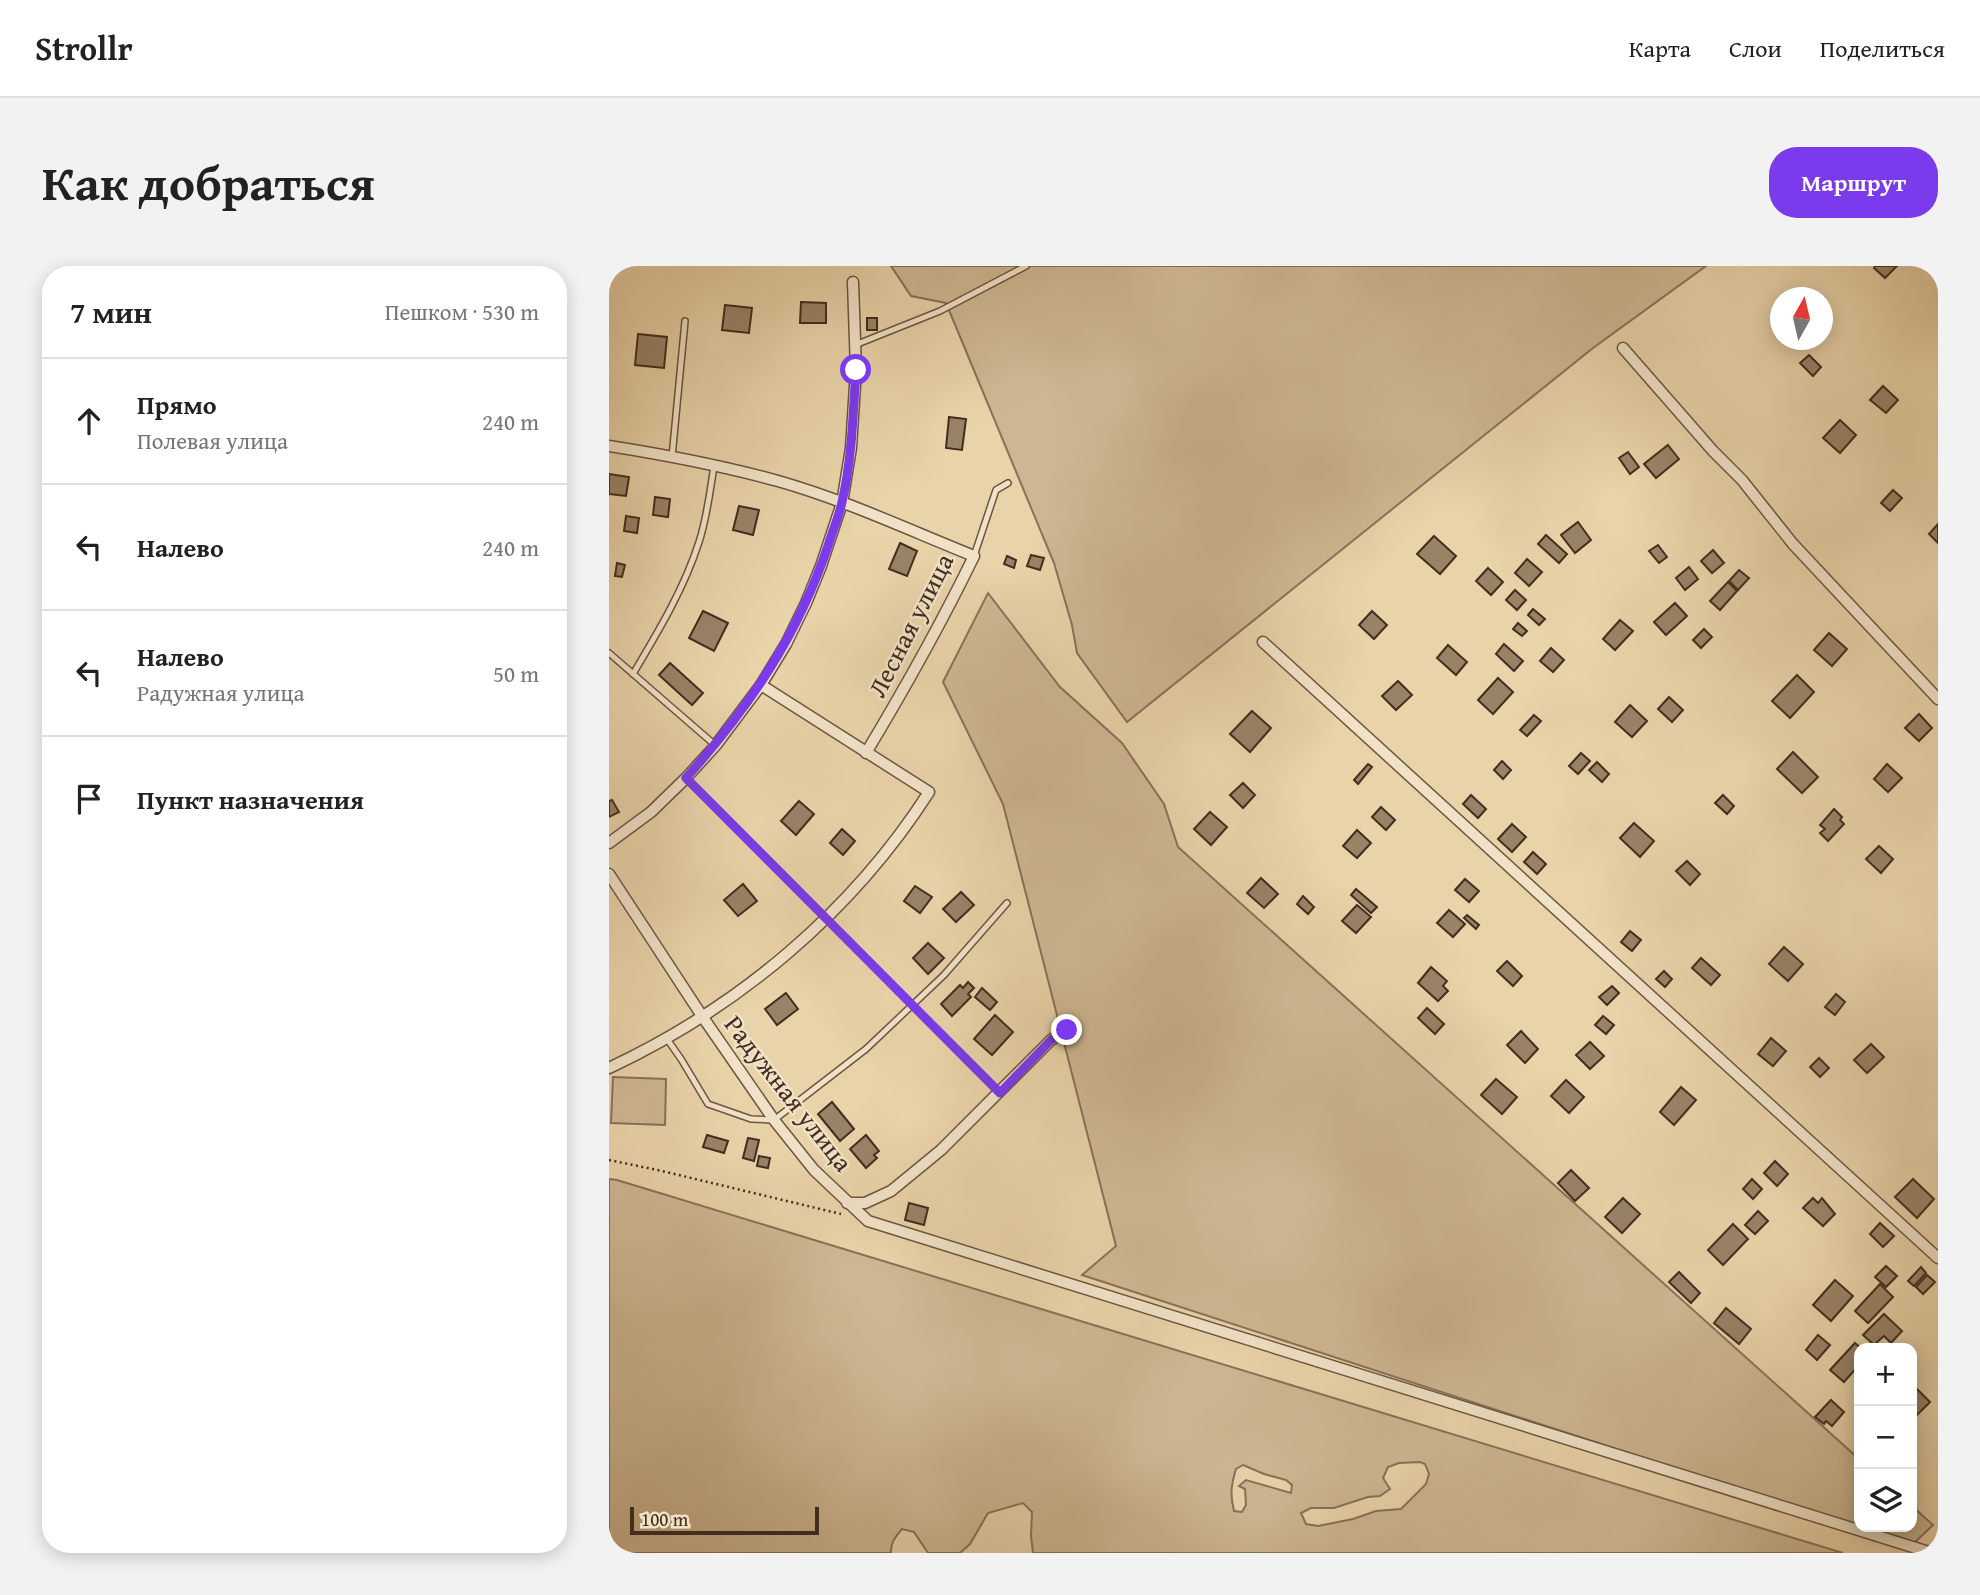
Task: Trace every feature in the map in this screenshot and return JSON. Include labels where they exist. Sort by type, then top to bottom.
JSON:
[{"type":"street","points":[[609,843],[652,812],[716,745],[761,685],[786,644],[806,603],[842,503],[851,448],[856,370],[853,282]]},
{"type":"street","points":[[1623,348],[1713,451],[1742,480],[1793,544],[1938,699]]},
{"type":"street","name":"Лесная улица","points":[[609,446],[672,457],[778,482],[842,503],[974,556],[916,670],[866,753]]},
{"type":"street","points":[[1263,642],[1938,1258]]},
{"type":"street","points":[[609,1068],[667,1039],[778,963],[827,919],[876,865],[929,792],[761,685]]},
{"type":"street","name":"Радужная улица","points":[[609,874],[774,1120],[814,1170],[847,1203],[865,1203],[891,1191],[941,1150],[1051,1040],[1067,1030]]},
{"type":"street","points":[[847,1203],[868,1221],[1932,1553]]},
{"type":"lane","points":[[855,345],[940,311],[1026,266]]},
{"type":"lane","points":[[672,457],[685,321]]},
{"type":"lane","points":[[633,674],[664,622],[700,541],[714,466]]},
{"type":"lane","points":[[974,556],[996,490],[1008,483]]},
{"type":"lane","points":[[609,653],[716,745]]},
{"type":"lane","points":[[686,778],[1000,1093]]},
{"type":"lane","points":[[667,1039],[708,1104],[751,1119],[774,1120],[866,1049],[944,975],[1007,903]]},
{"type":"path","points":[[609,1160],[843,1214]]},
{"type":"shaded area","points":[[891,266],[1706,266],[1593,348],[1127,722],[1077,653],[1054,563],[946,303],[911,296]]},
{"type":"shaded area","points":[[988,593],[1060,687],[1122,743],[1164,804],[1178,847],[1854,1455],[1854,1526],[1082,1275],[1116,1246],[1003,804],[943,682]]},
{"type":"shaded area","points":[[613,1077],[666,1079],[665,1125],[611,1123]]},
{"type":"shaded area","points":[[609,1179],[1843,1553],[1033,1553],[1032,1512],[1023,1503],[988,1513],[970,1544],[960,1553],[928,1553],[914,1532],[902,1529],[892,1543],[891,1553],[609,1553]],"holes":[[[1399,1463],[1425,1464],[1429,1474],[1426,1484],[1401,1509],[1376,1511],[1318,1526],[1306,1524],[1301,1513],[1311,1508],[1334,1508],[1380,1496],[1390,1489],[1383,1478],[1388,1467]],[[1243,1465],[1286,1480],[1292,1485],[1291,1493],[1246,1480],[1239,1486],[1245,1489],[1246,1505],[1242,1512],[1234,1511],[1233,1480],[1236,1469]]]},
{"type":"shaded area","points":[[1917,1511],[1933,1525],[1912,1545],[1872,1532],[1917,1532]]},
{"type":"building","points":[[1875,266],[1897,266],[1885,278]]},
{"type":"building","points":[[801,302],[826,303],[826,323],[800,323]]},
{"type":"building","points":[[725,305],[752,308],[749,333],[722,330]]},
{"type":"building","points":[[867,318],[877,318],[877,330],[867,330]]},
{"type":"building","points":[[638,334],[667,337],[664,368],[635,365]]},
{"type":"building","points":[[1809,355],[1821,367],[1813,376],[1800,363]]},
{"type":"building","points":[[1883,386],[1898,400],[1886,413],[1870,400]]},
{"type":"building","points":[[949,417],[966,419],[962,450],[946,448]]},
{"type":"building","points":[[1840,420],[1856,435],[1840,453],[1823,438]]},
{"type":"building","points":[[1668,445],[1679,459],[1656,478],[1644,464]]},
{"type":"building","points":[[1628,452],[1639,467],[1630,474],[1619,458]]},
{"type":"building","points":[[609,474],[629,477],[626,496],[609,494]]},
{"type":"building","points":[[1893,490],[1902,498],[1890,511],[1881,503]]},
{"type":"building","points":[[655,497],[670,499],[668,517],[653,515]]},
{"type":"building","points":[[739,506],[759,510],[753,535],[733,530]]},
{"type":"building","points":[[626,516],[639,518],[637,533],[624,531]]},
{"type":"building","points":[[1578,522],[1591,540],[1575,553],[1561,535]]},
{"type":"building","points":[[1938,524],[1938,543],[1929,534]]},
{"type":"building","points":[[1546,535],[1567,554],[1559,563],[1538,544]]},
{"type":"building","points":[[1434,536],[1456,556],[1440,574],[1417,554]]},
{"type":"building","points":[[900,543],[917,551],[907,576],[889,569]]},
{"type":"building","points":[[1658,545],[1667,557],[1659,563],[1649,551]]},
{"type":"building","points":[[1713,550],[1724,563],[1712,573],[1701,561]]},
{"type":"building","points":[[1031,555],[1044,558],[1040,570],[1027,566]]},
{"type":"building","points":[[1007,556],[1016,560],[1014,568],[1004,564]]},
{"type":"building","points":[[1527,559],[1542,572],[1529,586],[1515,573]]},
{"type":"building","points":[[617,563],[625,565],[622,577],[615,576]]},
{"type":"building","points":[[1689,567],[1698,579],[1685,590],[1676,578]]},
{"type":"building","points":[[1488,568],[1503,582],[1491,595],[1476,581]]},
{"type":"building","points":[[1739,570],[1749,578],[1738,590],[1729,581]]},
{"type":"building","points":[[1728,582],[1737,591],[1720,610],[1710,601]]},
{"type":"building","points":[[1515,590],[1526,600],[1517,610],[1506,600]]},
{"type":"building","points":[[1675,603],[1687,616],[1666,635],[1654,622]]},
{"type":"building","points":[[1533,609],[1545,619],[1539,625],[1528,615]]},
{"type":"building","points":[[703,611],[728,623],[714,651],[689,638]]},
{"type":"building","points":[[1372,611],[1387,625],[1374,639],[1359,625]]},
{"type":"building","points":[[1620,620],[1633,631],[1615,650],[1603,639]]},
{"type":"building","points":[[1518,623],[1527,631],[1522,636],[1513,629]]},
{"type":"building","points":[[1704,629],[1712,637],[1701,648],[1693,640]]},
{"type":"building","points":[[1829,633],[1847,649],[1832,666],[1814,650]]},
{"type":"building","points":[[1504,644],[1523,661],[1514,671],[1496,654]]},
{"type":"building","points":[[1448,645],[1467,662],[1456,675],[1437,658]]},
{"type":"building","points":[[1551,648],[1564,660],[1553,672],[1540,661]]},
{"type":"building","points":[[670,663],[703,693],[692,705],[659,675]]},
{"type":"building","points":[[1797,675],[1814,692],[1790,718],[1772,701]]},
{"type":"building","points":[[1498,678],[1513,692],[1493,714],[1478,700]]},
{"type":"building","points":[[1398,681],[1412,695],[1396,710],[1382,696]]},
{"type":"building","points":[[1669,697],[1683,710],[1672,722],[1658,709]]},
{"type":"building","points":[[1630,705],[1647,721],[1632,737],[1615,722]]},
{"type":"building","points":[[1252,711],[1271,728],[1250,752],[1230,734]]},
{"type":"building","points":[[1919,714],[1932,728],[1919,741],[1905,728]]},
{"type":"building","points":[[1534,715],[1541,721],[1527,736],[1520,730]]},
{"type":"building","points":[[1793,752],[1818,777],[1802,793],[1777,769]]},
{"type":"building","points":[[1581,753],[1590,761],[1578,774],[1569,766]]},
{"type":"building","points":[[1502,761],[1511,770],[1503,779],[1494,770]]},
{"type":"building","points":[[1597,762],[1609,774],[1602,782],[1589,770]]},
{"type":"building","points":[[1368,764],[1372,767],[1358,784],[1354,780]]},
{"type":"building","points":[[1887,764],[1902,778],[1888,792],[1874,779]]},
{"type":"building","points":[[1243,783],[1255,795],[1243,808],[1230,795]]},
{"type":"building","points":[[1471,795],[1486,809],[1478,818],[1463,804]]},
{"type":"building","points":[[1723,795],[1734,806],[1727,814],[1715,803]]},
{"type":"building","points":[[612,800],[619,812],[609,817],[609,801]]},
{"type":"building","points":[[799,801],[814,814],[796,835],[781,821]]},
{"type":"building","points":[[1381,807],[1395,820],[1386,830],[1372,817]]},
{"type":"building","points":[[1834,809],[1842,817],[1840,820],[1844,824],[1828,841],[1820,833],[1825,829],[1820,825]]},
{"type":"building","points":[[1210,812],[1227,827],[1211,845],[1194,829]]},
{"type":"building","points":[[1634,823],[1654,841],[1640,857],[1620,838]]},
{"type":"building","points":[[1512,824],[1526,837],[1512,852],[1498,839]]},
{"type":"building","points":[[842,829],[855,841],[843,855],[830,843]]},
{"type":"building","points":[[1357,830],[1371,843],[1357,858],[1343,846]]},
{"type":"building","points":[[1879,846],[1893,859],[1881,873],[1866,859]]},
{"type":"building","points":[[1533,852],[1546,864],[1537,874],[1524,862]]},
{"type":"building","points":[[1687,861],[1700,874],[1690,885],[1676,871]]},
{"type":"building","points":[[1261,878],[1278,894],[1264,908],[1247,893]]},
{"type":"building","points":[[1465,879],[1479,891],[1469,902],[1455,890]]},
{"type":"building","points":[[743,884],[757,901],[738,916],[724,900]]},
{"type":"building","points":[[915,886],[932,897],[920,913],[904,901]]},
{"type":"building","points":[[1356,889],[1377,907],[1371,913],[1351,895]]},
{"type":"building","points":[[961,892],[974,905],[956,922],[943,909]]},
{"type":"building","points":[[1303,896],[1314,907],[1308,914],[1297,904]]},
{"type":"building","points":[[1357,905],[1371,917],[1356,933],[1342,921]]},
{"type":"building","points":[[1449,910],[1465,924],[1453,937],[1437,923]]},
{"type":"building","points":[[1467,915],[1479,925],[1476,929],[1464,918]]},
{"type":"building","points":[[1630,931],[1641,940],[1632,951],[1621,942]]},
{"type":"building","points":[[928,943],[944,958],[928,974],[913,958]]},
{"type":"building","points":[[1784,947],[1803,964],[1788,981],[1769,964]]},
{"type":"building","points":[[1701,958],[1720,975],[1711,985],[1692,968]]},
{"type":"building","points":[[1507,961],[1522,976],[1513,986],[1497,971]]},
{"type":"building","points":[[1431,967],[1447,981],[1443,986],[1448,991],[1438,1001],[1418,983]]},
{"type":"building","points":[[1664,971],[1672,979],[1665,987],[1656,979]]},
{"type":"building","points":[[968,982],[974,988],[968,994],[971,997],[952,1016],[941,1004],[960,985],[963,988]]},
{"type":"building","points":[[1612,986],[1619,993],[1607,1005],[1599,997]]},
{"type":"building","points":[[982,988],[997,1002],[990,1010],[975,997]]},
{"type":"building","points":[[786,993],[798,1009],[777,1025],[765,1009]]},
{"type":"building","points":[[1836,994],[1845,1002],[1835,1015],[1825,1007]]},
{"type":"building","points":[[1427,1008],[1444,1024],[1435,1034],[1418,1018]]},
{"type":"building","points":[[995,1015],[1013,1032],[992,1055],[974,1039]]},
{"type":"building","points":[[1603,1016],[1614,1025],[1606,1034],[1595,1025]]},
{"type":"building","points":[[1521,1031],[1538,1049],[1525,1063],[1507,1045]]},
{"type":"building","points":[[1771,1038],[1786,1051],[1773,1066],[1758,1054]]},
{"type":"building","points":[[1590,1042],[1604,1056],[1590,1069],[1576,1055]]},
{"type":"building","points":[[1871,1044],[1884,1057],[1867,1073],[1854,1060]]},
{"type":"building","points":[[1819,1058],[1829,1068],[1820,1077],[1810,1067]]},
{"type":"building","points":[[1496,1079],[1517,1097],[1502,1114],[1481,1095]]},
{"type":"building","points":[[1566,1080],[1584,1097],[1569,1113],[1551,1096]]},
{"type":"building","points":[[1681,1087],[1696,1100],[1674,1125],[1660,1112]]},
{"type":"building","points":[[832,1102],[854,1129],[840,1141],[818,1114]]},
{"type":"building","points":[[707,1135],[728,1141],[724,1153],[703,1147]]},
{"type":"building","points":[[866,1135],[879,1151],[874,1155],[877,1158],[866,1168],[850,1149]]},
{"type":"building","points":[[748,1138],[759,1140],[754,1161],[743,1158]]},
{"type":"building","points":[[759,1156],[770,1158],[768,1168],[757,1166]]},
{"type":"building","points":[[1775,1161],[1788,1174],[1777,1186],[1764,1173]]},
{"type":"building","points":[[1571,1170],[1589,1188],[1575,1201],[1558,1183]]},
{"type":"building","points":[[1752,1179],[1762,1189],[1753,1199],[1743,1189]]},
{"type":"building","points":[[1913,1179],[1934,1199],[1917,1218],[1895,1197]]},
{"type":"building","points":[[1623,1198],[1640,1214],[1622,1233],[1605,1217]]},
{"type":"building","points":[[1813,1198],[1818,1203],[1822,1198],[1835,1214],[1823,1226],[1803,1208]]},
{"type":"building","points":[[909,1203],[928,1208],[924,1225],[905,1220]]},
{"type":"building","points":[[1758,1211],[1768,1221],[1755,1234],[1745,1225]]},
{"type":"building","points":[[1880,1223],[1894,1236],[1883,1247],[1870,1234]]},
{"type":"building","points":[[1733,1224],[1748,1239],[1723,1265],[1708,1250]]},
{"type":"building","points":[[1886,1266],[1897,1276],[1886,1287],[1875,1277]]},
{"type":"building","points":[[1921,1267],[1926,1273],[1914,1286],[1908,1281]]},
{"type":"building","points":[[1679,1272],[1700,1293],[1691,1303],[1669,1282]]},
{"type":"building","points":[[1927,1275],[1935,1282],[1923,1294],[1916,1287]]},
{"type":"building","points":[[1835,1280],[1853,1296],[1831,1321],[1813,1305]]},
{"type":"building","points":[[1880,1284],[1893,1297],[1868,1323],[1855,1311]]},
{"type":"building","points":[[1726,1308],[1751,1329],[1739,1344],[1714,1323]]},
{"type":"building","points":[[1884,1314],[1902,1331],[1891,1343],[1884,1336],[1876,1343],[1872,1343],[1863,1335]]},
{"type":"building","points":[[1818,1335],[1830,1345],[1817,1360],[1806,1350]]},
{"type":"building","points":[[1854,1344],[1854,1371],[1844,1382],[1830,1370]]},
{"type":"building","points":[[1917,1389],[1930,1402],[1917,1415]]},
{"type":"building","points":[[1831,1400],[1844,1412],[1832,1426],[1815,1417]]},
{"type":"route","points":[[856,370],[851,448],[842,503],[806,603],[786,644],[761,685],[716,745],[686,778],[1000,1093],[1051,1040],[1067,1030]]}]
